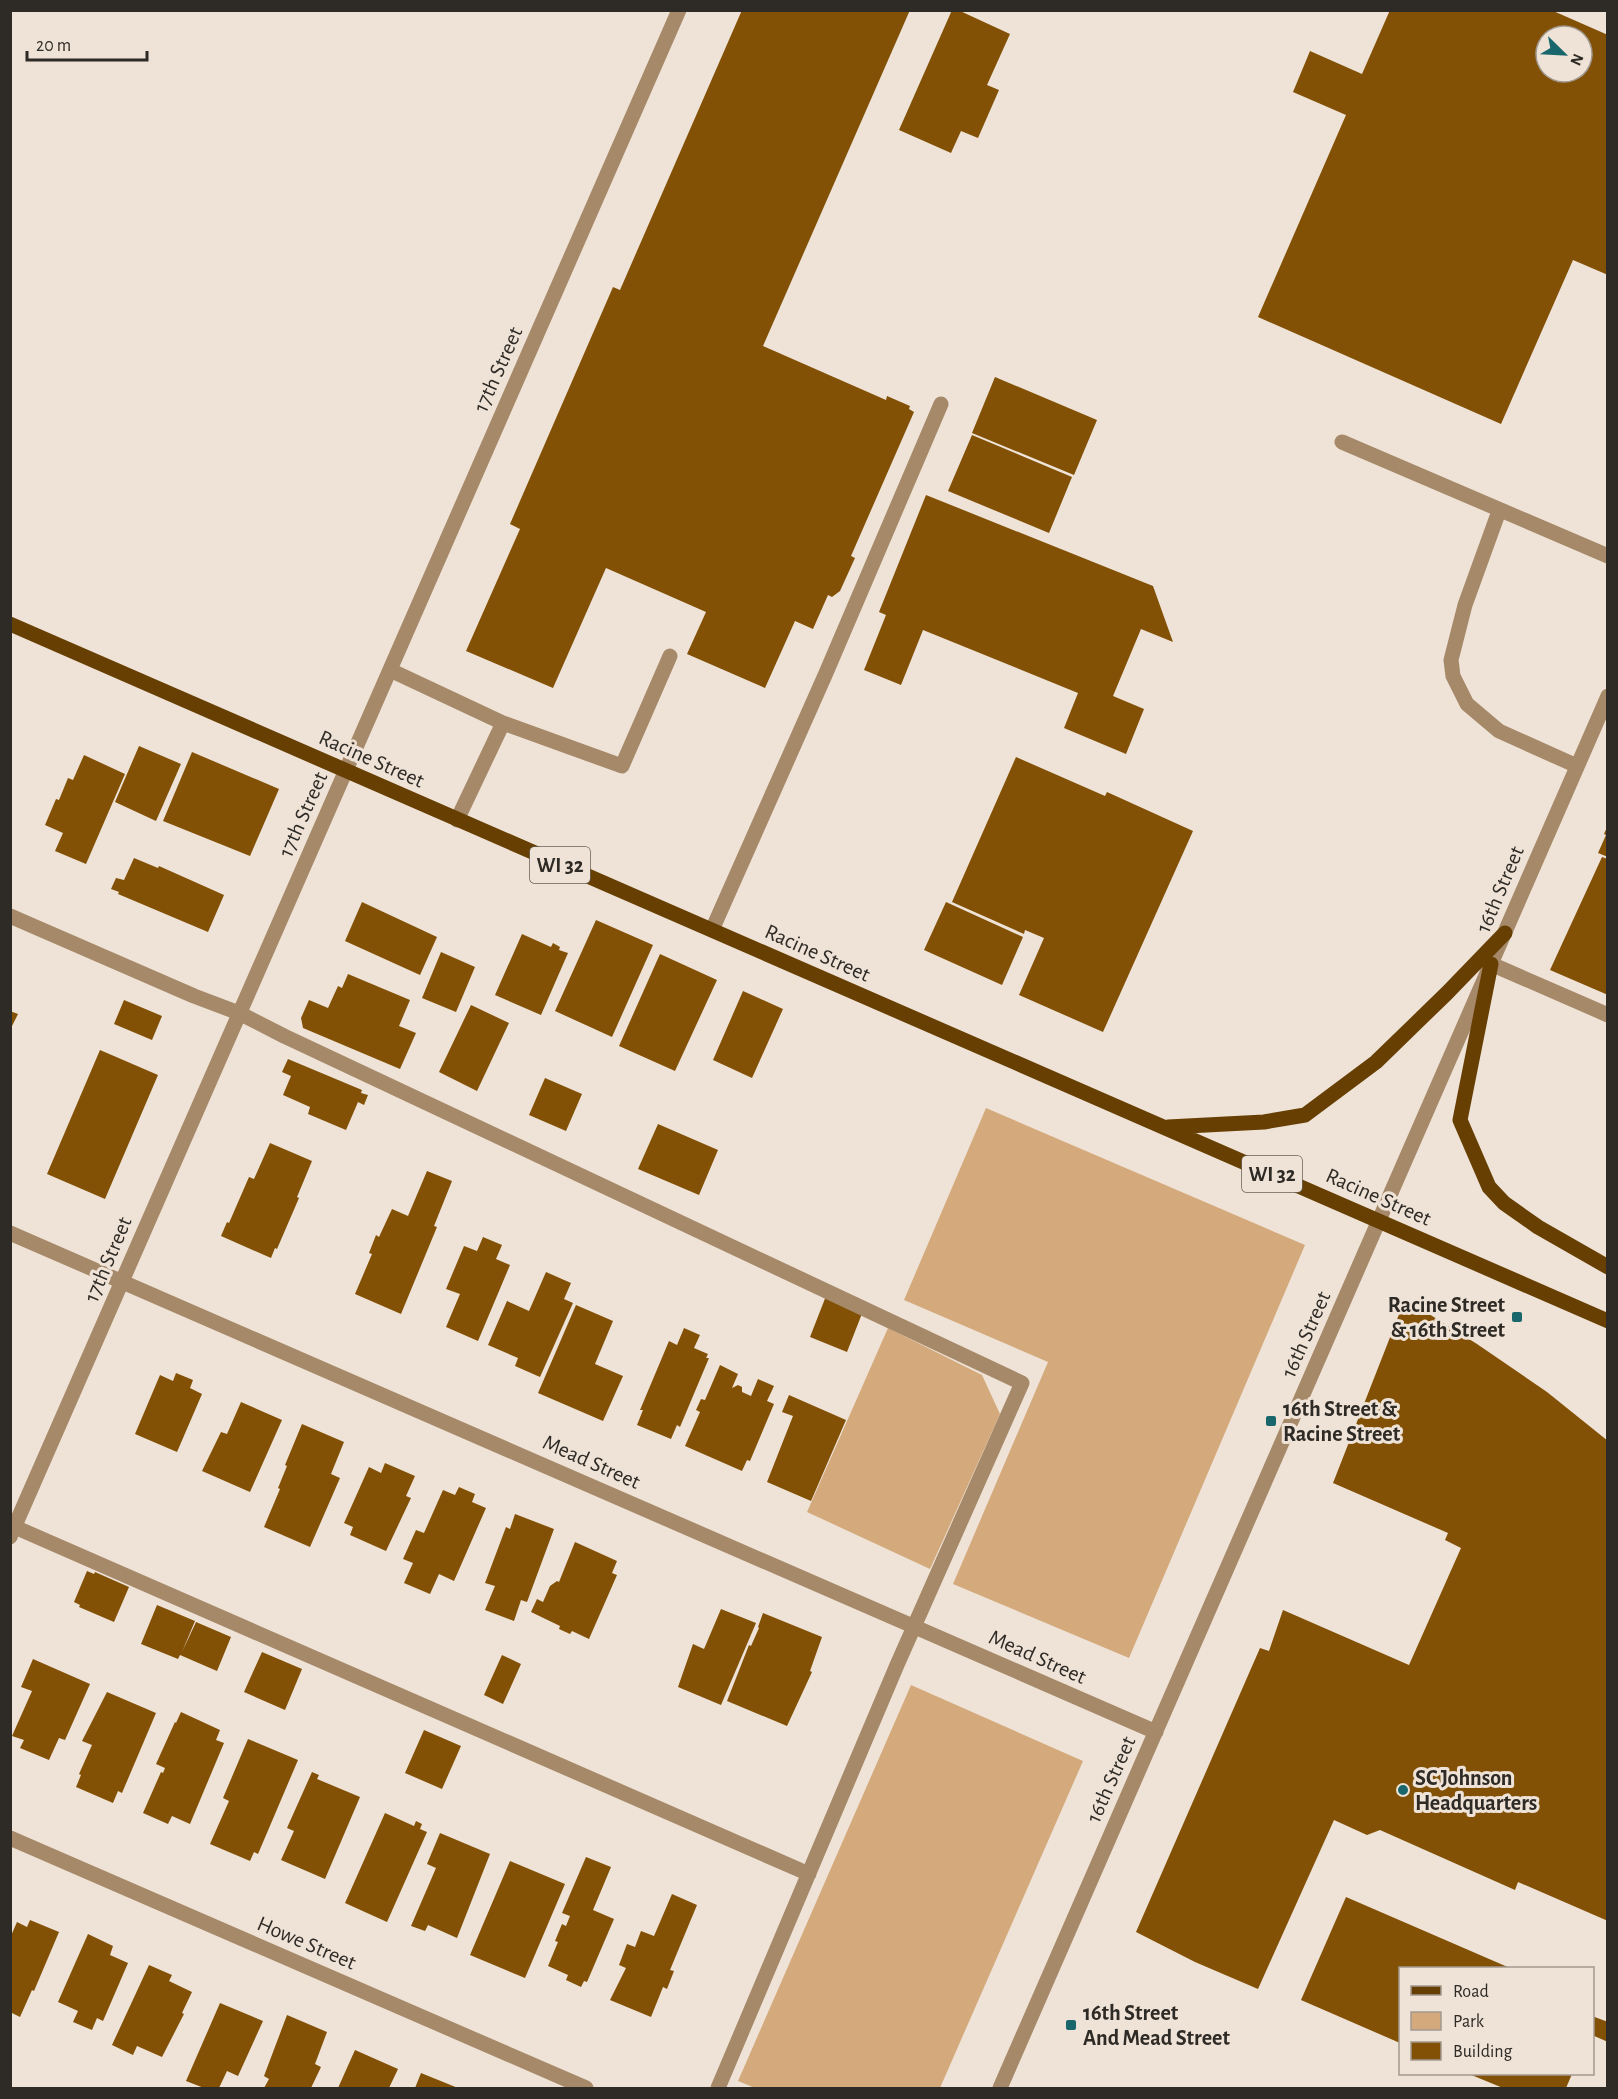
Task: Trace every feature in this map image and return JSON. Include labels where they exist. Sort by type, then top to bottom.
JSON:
[{"type":"main road","name":"Racine Street","points":[[10,624],[1608,1321]]},
{"type":"main road","points":[[1165,1127],[1264,1122],[1305,1115],[1376,1062],[1505,933]]},
{"type":"main road","points":[[1491,964],[1460,1120],[1489,1188],[1504,1203],[1538,1227],[1608,1267]]},
{"type":"street","name":"17th Street","points":[[12,1529],[679,10]]},
{"type":"street","points":[[712,930],[826,673],[941,404]]},
{"type":"street","points":[[1342,442],[1608,556]]},
{"type":"street","points":[[1499,511],[1465,605],[1451,660],[1453,676],[1467,704],[1492,726],[1577,766]]},
{"type":"street","points":[[390,670],[503,723],[622,766],[670,657]]},
{"type":"street","name":"16th Street","points":[[1000,2088],[1577,766],[1601,727],[1608,696]]},
{"type":"street","points":[[457,820],[503,723]]},
{"type":"street","points":[[10,916],[194,996],[239,1013],[1022,1383],[914,1626],[718,2088]]},
{"type":"street","points":[[1491,964],[1608,1015]]},
{"type":"street","name":"Mead Street","points":[[10,1233],[1155,1732]]},
{"type":"street","points":[[12,1529],[809,1874]]},
{"type":"street","name":"Howe Street","points":[[10,1838],[586,2088]]},
{"type":"green space","points":[[986,1108],[1305,1245],[1129,1658],[953,1584],[1048,1362],[904,1300]]},
{"type":"green space","points":[[888,1328],[982,1375],[1000,1414],[930,1569],[807,1512]]},
{"type":"green space","points":[[911,1685],[1083,1761],[940,2088],[755,2088],[738,2081]]},
{"type":"building","points":[[742,10],[910,10],[763,346],[886,400],[887,396],[910,406],[909,409],[914,412],[851,556],[855,558],[840,591],[832,597],[828,595],[813,629],[795,621],[765,688],[687,654],[706,612],[606,568],[553,688],[466,651],[520,529],[510,524],[613,287],[620,290]]},
{"type":"building","points":[[952,10],[958,10],[1010,34],[987,85],[999,90],[978,138],[961,131],[951,153],[899,130]]},
{"type":"building","points":[[1390,10],[1551,10],[1583,24],[1534,24],[1534,84],[1594,84],[1594,29],[1608,35],[1608,275],[1573,260],[1501,424],[1258,317],[1346,115],[1293,92],[1310,51],[1362,74]]},
{"type":"building","points":[[995,377],[1097,420],[1074,475],[972,433]]},
{"type":"building","points":[[972,435],[1072,477],[1049,533],[948,491]]},
{"type":"building","points":[[926,495],[1153,586],[1173,642],[1141,629],[1113,696],[1144,709],[1126,754],[1064,728],[1078,693],[923,630],[901,685],[864,670],[886,615],[879,612]]},
{"type":"building","points":[[139,746],[181,764],[156,821],[115,802]]},
{"type":"building","points":[[192,752],[279,789],[250,856],[163,821]]},
{"type":"building","points":[[84,755],[125,774],[86,864],[55,851],[63,833],[45,825],[56,799],[59,800],[68,778],[73,780]]},
{"type":"building","points":[[1016,757],[1105,796],[1107,792],[1193,831],[1103,1032],[1019,995],[1044,938],[1025,930],[1024,934],[952,902]]},
{"type":"building","points":[[1608,825],[1608,857],[1598,853]]},
{"type":"building","points":[[1602,857],[1608,859],[1608,995],[1550,970]]},
{"type":"building","points":[[134,858],[158,868],[159,866],[224,895],[208,932],[111,889],[116,878],[124,880]]},
{"type":"building","points":[[362,902],[437,937],[420,975],[345,941]]},
{"type":"building","points":[[946,902],[1023,937],[1002,985],[924,950]]},
{"type":"building","points":[[596,920],[653,945],[612,1037],[555,1011]]},
{"type":"building","points":[[522,934],[551,947],[553,943],[560,947],[559,950],[568,953],[541,1015],[495,995]]},
{"type":"building","points":[[441,952],[475,967],[456,1012],[422,998]]},
{"type":"building","points":[[660,954],[717,980],[675,1071],[619,1046]]},
{"type":"building","points":[[348,974],[410,1000],[399,1026],[416,1033],[400,1069],[303,1028],[301,1018],[309,1000],[328,1008],[338,986],[342,988]]},
{"type":"building","points":[[743,991],[783,1009],[752,1078],[713,1060]]},
{"type":"building","points":[[124,1000],[162,1016],[152,1040],[114,1024]]},
{"type":"building","points":[[471,1005],[509,1023],[477,1091],[439,1072]]},
{"type":"building","points":[[10,1011],[18,1014],[10,1030]]},
{"type":"building","points":[[100,1050],[158,1075],[105,1199],[47,1174]]},
{"type":"building","points":[[288,1059],[362,1090],[361,1093],[368,1095],[364,1105],[358,1102],[346,1130],[308,1114],[310,1107],[283,1095],[291,1076],[282,1072]]},
{"type":"building","points":[[545,1078],[582,1094],[566,1131],[529,1115]]},
{"type":"building","points":[[658,1124],[718,1150],[699,1195],[638,1169]]},
{"type":"building","points":[[270,1143],[312,1161],[297,1197],[299,1198],[271,1258],[221,1236],[249,1177],[254,1179]]},
{"type":"building","points":[[427,1171],[452,1181],[434,1226],[437,1227],[401,1314],[355,1294],[372,1254],[369,1253],[376,1235],[379,1237],[392,1209],[408,1216]]},
{"type":"building","points":[[483,1237],[502,1245],[496,1259],[510,1265],[478,1341],[446,1327],[460,1294],[446,1289],[464,1246],[477,1251]]},
{"type":"building","points":[[546,1272],[571,1283],[564,1299],[573,1303],[540,1377],[515,1366],[518,1358],[488,1345],[507,1301],[529,1311]]},
{"type":"building","points":[[826,1296],[863,1311],[847,1352],[810,1337]]},
{"type":"building","name":"SC Johnson Headquarters","points":[[1405,1299],[1477,1344],[1547,1392],[1608,1441],[1608,1921],[1518,1882],[1515,1890],[1380,1830],[1367,1835],[1334,1820],[1258,1989],[1195,1962],[1136,1932],[1260,1648],[1269,1651],[1283,1610],[1409,1665],[1461,1548],[1445,1540],[1448,1533],[1333,1483]]},
{"type":"building","points":[[576,1305],[613,1321],[595,1364],[623,1376],[603,1421],[538,1393]]},
{"type":"building","points":[[684,1328],[700,1335],[694,1348],[708,1354],[706,1358],[709,1358],[680,1427],[677,1425],[671,1439],[637,1425],[643,1410],[640,1410],[669,1341],[677,1345]]},
{"type":"building","points":[[720,1365],[738,1374],[732,1388],[738,1385],[742,1387],[742,1392],[751,1396],[758,1379],[774,1386],[767,1401],[774,1404],[750,1461],[747,1460],[742,1471],[685,1446],[700,1412],[696,1410],[701,1399],[705,1400]]},
{"type":"building","points":[[176,1373],[193,1380],[190,1388],[202,1394],[177,1452],[135,1434],[160,1375],[173,1381]]},
{"type":"building","points":[[789,1395],[846,1420],[811,1501],[767,1482],[793,1416],[782,1412]]},
{"type":"building","points":[[241,1402],[282,1420],[250,1492],[202,1471],[221,1432],[227,1434]]},
{"type":"building","points":[[302,1424],[344,1442],[331,1474],[340,1478],[310,1547],[264,1527],[280,1489],[278,1488],[287,1466],[285,1465]]},
{"type":"building","points":[[385,1463],[415,1476],[406,1496],[411,1498],[386,1551],[350,1535],[353,1527],[344,1523],[369,1467],[381,1473]]},
{"type":"building","points":[[459,1487],[475,1494],[472,1502],[486,1508],[454,1581],[439,1574],[430,1594],[404,1583],[413,1563],[403,1559],[416,1530],[424,1533],[443,1490],[455,1495]]},
{"type":"building","points":[[515,1514],[554,1529],[527,1602],[521,1600],[514,1621],[485,1610],[495,1586],[485,1583],[506,1527],[510,1529]]},
{"type":"building","points":[[575,1542],[617,1561],[612,1573],[617,1575],[589,1639],[572,1631],[570,1634],[559,1629],[560,1626],[531,1612],[537,1599],[543,1602],[550,1586],[559,1582]]},
{"type":"building","points":[[87,1571],[94,1574],[95,1572],[129,1587],[114,1622],[79,1607],[80,1605],[74,1602]]},
{"type":"building","points":[[157,1605],[195,1621],[182,1652],[196,1622],[231,1637],[217,1671],[180,1655],[178,1659],[141,1644]]},
{"type":"building","points":[[721,1609],[756,1623],[721,1705],[678,1687],[693,1644],[704,1649]]},
{"type":"building","points":[[763,1613],[822,1637],[810,1671],[812,1672],[787,1726],[727,1701],[749,1645],[751,1646],[759,1628]]},
{"type":"building","points":[[262,1652],[302,1669],[285,1710],[244,1692]]},
{"type":"building","points":[[502,1655],[521,1664],[503,1704],[484,1695]]},
{"type":"building","points":[[33,1659],[90,1684],[65,1740],[59,1738],[49,1760],[20,1748],[24,1740],[12,1736],[32,1691],[21,1687]]},
{"type":"building","points":[[107,1692],[156,1713],[122,1793],[118,1791],[113,1803],[76,1787],[81,1775],[79,1774],[92,1745],[82,1741]]},
{"type":"building","points":[[181,1712],[220,1730],[216,1740],[224,1743],[190,1824],[172,1816],[168,1824],[143,1813],[161,1772],[163,1773],[165,1768],[156,1764]]},
{"type":"building","points":[[424,1730],[461,1746],[442,1789],[405,1773]]},
{"type":"building","points":[[248,1739],[298,1760],[258,1854],[254,1852],[250,1861],[210,1844],[229,1801],[223,1798]]},
{"type":"building","points":[[312,1772],[319,1775],[317,1779],[360,1797],[325,1879],[281,1860],[294,1831],[287,1828]]},
{"type":"building","points":[[385,1813],[414,1826],[416,1821],[422,1824],[420,1829],[427,1832],[387,1922],[345,1903]]},
{"type":"building","points":[[440,1833],[490,1854],[457,1938],[428,1925],[425,1931],[411,1926],[436,1868],[427,1864]]},
{"type":"building","points":[[586,1857],[611,1867],[593,1910],[614,1919],[587,1982],[584,1981],[581,1987],[566,1980],[568,1975],[548,1966],[558,1942],[555,1941],[562,1924],[566,1926],[570,1916],[562,1913]]},
{"type":"building","points":[[510,1861],[565,1884],[525,1978],[470,1955]]},
{"type":"building","points":[[672,1894],[697,1905],[670,1970],[674,1971],[667,1989],[663,1987],[651,2017],[610,2000],[626,1968],[619,1965],[627,1944],[635,1947],[641,1931],[654,1936]]},
{"type":"building","points":[[1346,1897],[1508,1967],[1399,1967],[1399,2043],[1301,2000]]},
{"type":"building","points":[[30,1920],[59,1932],[34,1991],[32,1990],[20,2017],[10,2012],[10,1938],[17,1922],[27,1927]]},
{"type":"building","points":[[88,1934],[113,1946],[110,1955],[128,1963],[103,2021],[97,2018],[92,2030],[73,2022],[78,2011],[58,2002]]},
{"type":"building","points":[[149,1965],[172,1975],[169,1981],[192,1992],[182,2013],[184,2014],[162,2057],[137,2046],[133,2055],[112,2045]]},
{"type":"building","points":[[220,2003],[263,2021],[238,2076],[227,2071],[219,2088],[204,2088],[186,2081]]},
{"type":"building","points":[[287,2015],[327,2032],[315,2064],[321,2067],[311,2088],[264,2088],[269,2079],[264,2076]]},
{"type":"building","points":[[1594,2017],[1608,2022],[1608,2042],[1594,2036]]},
{"type":"building","points":[[355,2050],[398,2069],[389,2088],[338,2088]]},
{"type":"building","points":[[421,2073],[458,2088],[415,2088]]},
{"type":"building","points":[[1471,2075],[1572,2075],[1566,2088],[1503,2088]]},
{"type":"place","name":"Racine Street & 16th Street","points":[[1517,1317]]},
{"type":"place","name":"16th Street & Racine Street","points":[[1271,1421]]},
{"type":"place","name":"SC Johnson Headquarters","points":[[1403,1790]]},
{"type":"place","name":"16th Street And Mead Street","points":[[1071,2025]]}]
